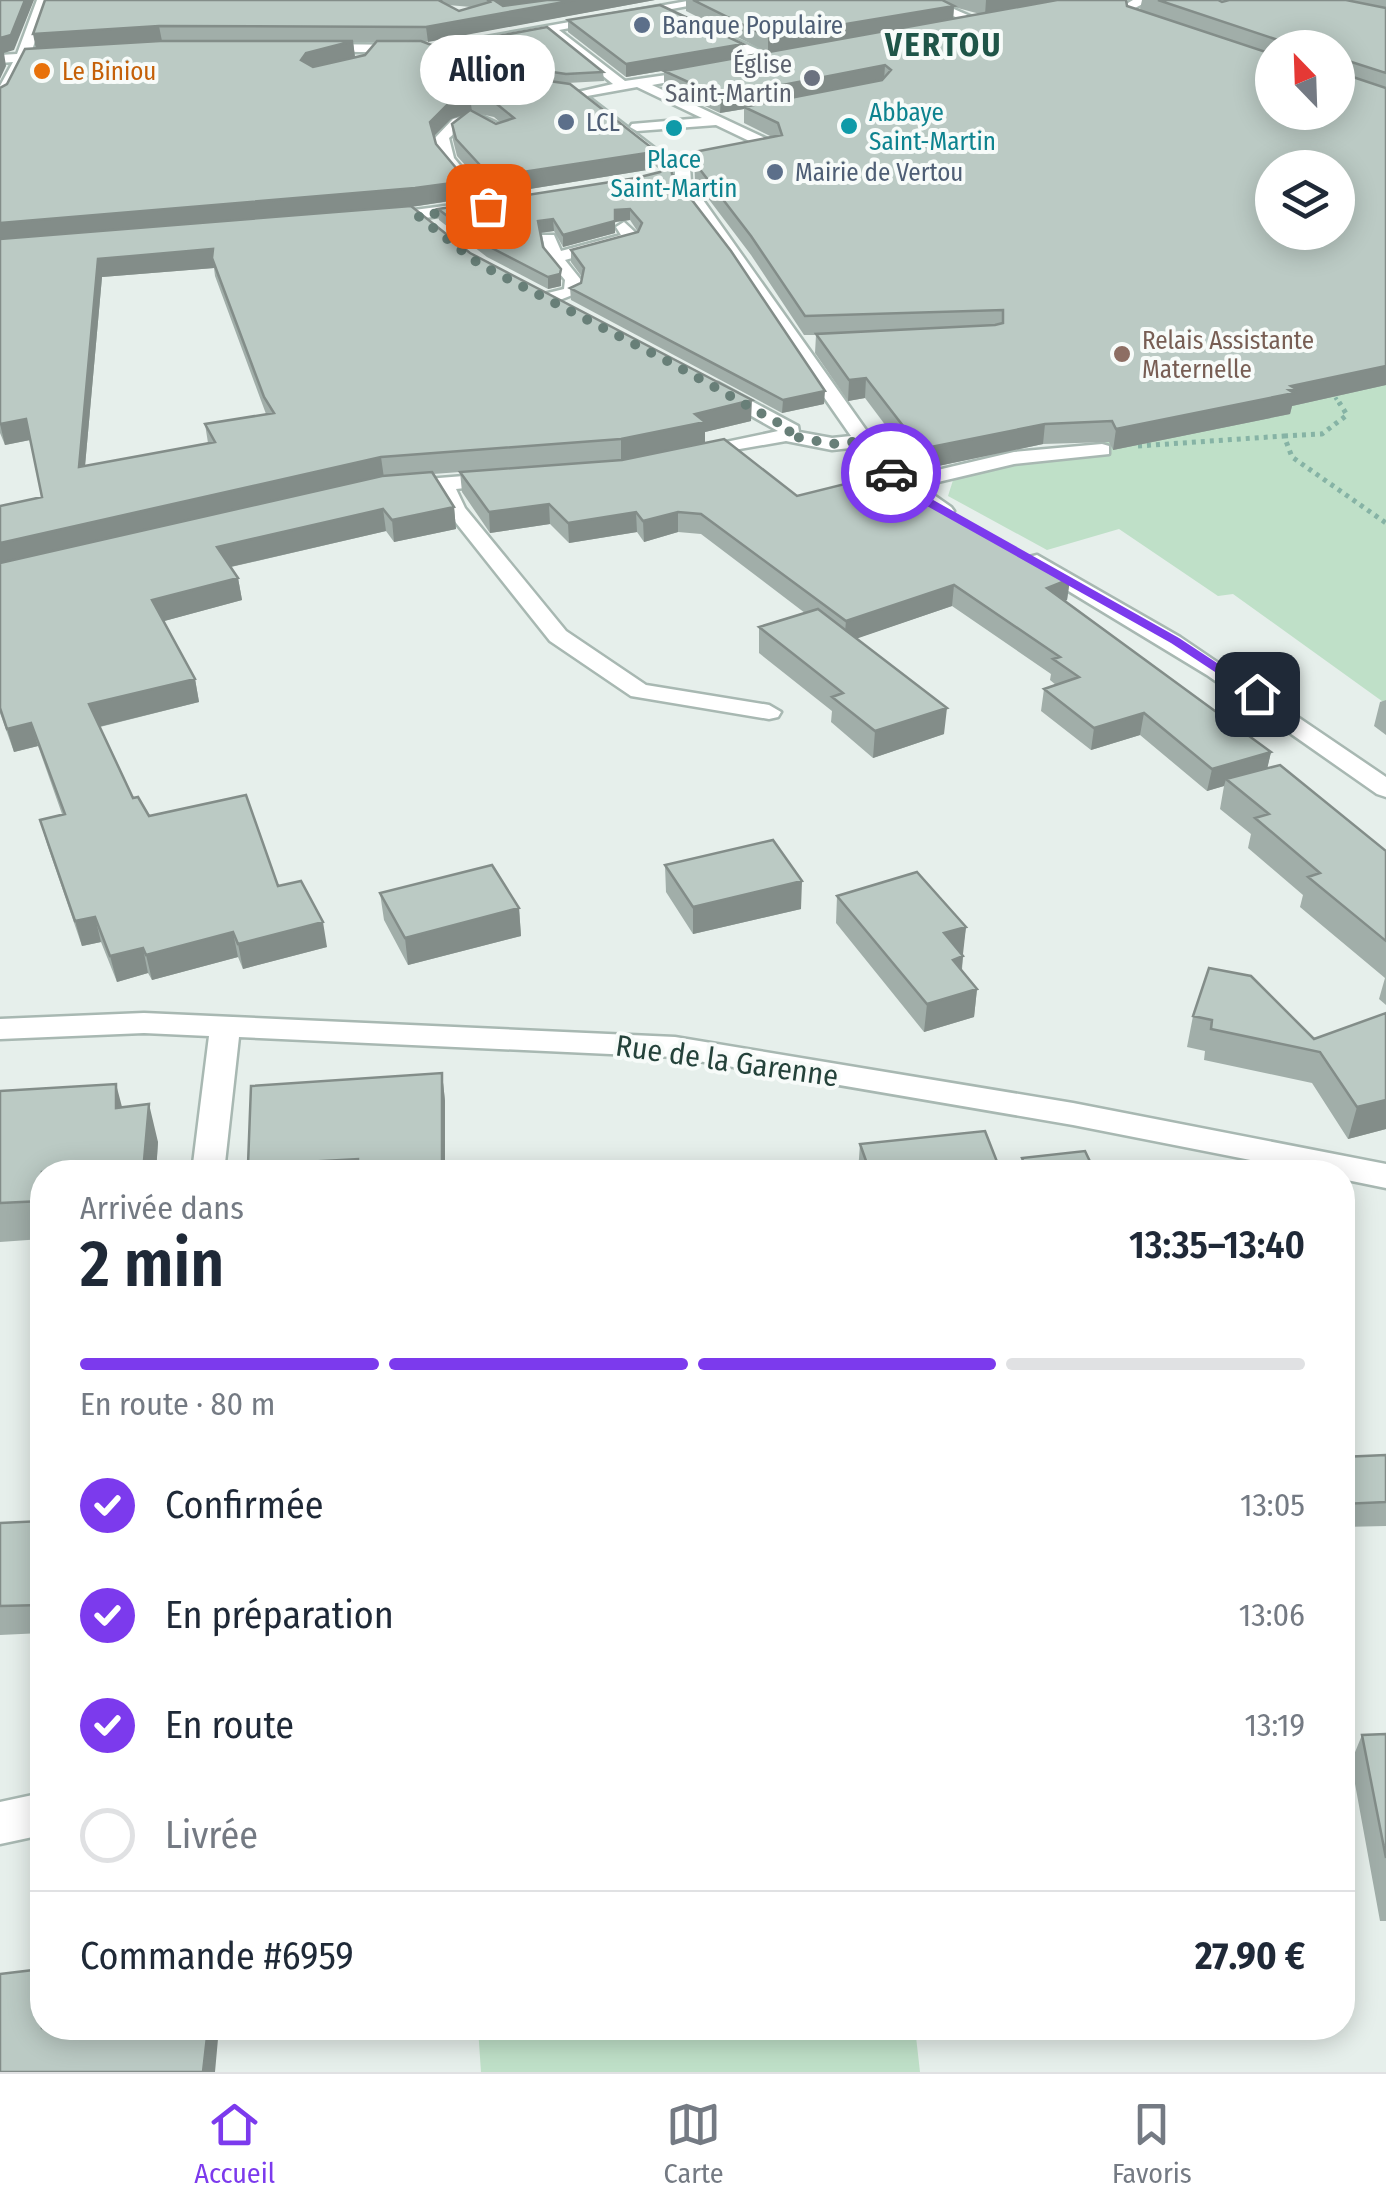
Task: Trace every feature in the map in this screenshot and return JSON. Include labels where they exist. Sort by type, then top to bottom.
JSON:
[{"type":"street","points":[[0,99],[29,44],[43,0]]},
{"type":"street","points":[[646,0],[758,54],[757,61]]},
{"type":"street","points":[[294,48],[425,49],[714,0]]},
{"type":"street","points":[[923,0],[980,23]]},
{"type":"street","points":[[1144,0],[1129,6],[1130,14],[1172,30]]},
{"type":"street","points":[[551,7],[575,26]]},
{"type":"street","points":[[946,28],[999,20]]},
{"type":"street","points":[[554,32],[688,123]]},
{"type":"street","points":[[361,64],[373,49]]},
{"type":"street","points":[[425,49],[453,58]]},
{"type":"street","points":[[0,59],[72,54]]},
{"type":"street","points":[[741,64],[777,57]]},
{"type":"street","points":[[557,96],[636,89],[724,68]]},
{"type":"street","points":[[636,89],[771,146],[771,150],[736,156]]},
{"type":"street","points":[[578,96],[675,166],[683,183],[864,441],[909,490],[965,522]]},
{"type":"street","points":[[362,221],[488,206],[447,158],[442,138],[454,123],[496,109]]},
{"type":"street","points":[[472,116],[484,119],[504,135]]},
{"type":"street","points":[[637,128],[745,116]]},
{"type":"street","points":[[683,183],[675,166],[688,123]]},
{"type":"street","points":[[675,166],[719,158]]},
{"type":"street","points":[[418,216],[437,231]]},
{"type":"street","points":[[555,258],[631,238],[624,226]]},
{"type":"street","points":[[548,238],[555,258],[573,280],[572,292],[538,294],[578,315]]},
{"type":"street","points":[[798,345],[822,343]]},
{"type":"street","points":[[709,384],[789,433],[832,444],[864,441]]},
{"type":"street","points":[[678,458],[846,418]]},
{"type":"street","points":[[909,490],[1014,458],[1102,450]]},
{"type":"street","points":[[384,488],[522,477]]},
{"type":"street","points":[[443,484],[456,510],[558,636],[639,691],[769,712]]},
{"type":"street","points":[[1014,550],[1175,641],[1284,712],[1386,790]]},
{"type":"street","name":"Rue de la Garenne","points":[[0,1029],[144,1023],[675,1047],[1073,1114],[1305,1160]]},
{"type":"street","points":[[209,1160],[220,1049],[228,1028]]},
{"type":"street","name":"Rue de la Garenne","points":[[1355,1170],[1386,1176]]},
{"type":"street","points":[[0,1824],[30,1817]]},
{"type":"path","points":[[1102,450],[1322,434],[1347,415],[1328,386]]},
{"type":"path","points":[[1284,436],[1292,457],[1386,523]]},
{"type":"green space","points":[[1386,374],[1386,704],[1233,594],[1218,596],[1119,529],[1047,550],[948,496],[955,474],[1099,446],[1080,431]]},
{"type":"green space","points":[[479,2040],[916,2040],[920,2072],[481,2072]]},
{"type":"building","points":[[0,0],[25,0],[11,35],[0,38]]},
{"type":"building","points":[[45,0],[441,0],[459,11],[488,0],[503,6],[575,0],[426,27],[159,26],[33,34]]},
{"type":"building","points":[[693,0],[942,0],[954,6],[768,37]]},
{"type":"building","points":[[1057,0],[1126,0],[1127,6],[1255,48],[1255,130],[1355,130],[1355,78],[1386,88],[1386,366],[1291,386],[1296,389],[1289,390],[1294,393],[1116,429],[1112,421],[1045,424],[921,449],[866,378],[849,380],[816,334],[995,325],[1003,323],[1003,310],[805,316],[695,163],[694,152],[782,135],[778,123],[744,107],[882,80],[891,70],[885,65],[721,97],[664,71]]},
{"type":"building","points":[[1158,0],[1346,0],[1386,8],[1386,73],[1355,63],[1355,30],[1255,32]]},
{"type":"building","points":[[660,5],[743,44],[626,64],[568,20]]},
{"type":"building","points":[[547,27],[603,72],[566,74],[525,68],[454,44]]},
{"type":"building","points":[[160,41],[353,41],[306,53],[301,60],[313,67],[365,55],[377,41],[421,41],[514,76],[570,84],[652,148],[647,153],[491,177],[456,139],[452,124],[470,110],[496,124],[514,118],[493,101],[470,96],[450,102],[430,122],[436,144],[467,181],[0,223],[0,88],[7,84],[25,49]]},
{"type":"building","points":[[671,164],[672,174],[731,251],[825,391],[783,400],[570,288],[581,283],[584,268],[571,250],[638,232],[642,223],[630,209],[615,210],[615,221],[563,235],[553,219],[538,221],[543,247],[561,269],[560,274],[548,277],[486,245],[438,209],[636,178],[660,172]]},
{"type":"building","points":[[411,206],[470,253],[752,400],[695,414],[705,422],[621,439],[381,457],[0,543],[0,506],[42,497],[26,419],[0,424],[0,239]],"holes":[[[213,249],[212,258],[264,397],[274,413],[205,424],[215,442],[79,467],[98,259]]]},
{"type":"building","points":[[724,439],[797,496],[881,475],[1070,579],[1047,588],[1271,752],[1212,769],[1144,713],[1094,728],[1044,689],[1079,677],[1053,659],[1060,657],[954,585],[846,621],[701,514],[678,512],[643,521],[636,512],[568,523],[549,504],[489,512],[460,472],[622,460]]},
{"type":"building","points":[[432,472],[454,507],[392,520],[383,509],[217,547],[238,578],[152,600],[195,679],[89,704],[133,798],[138,797],[149,816],[246,795],[278,886],[301,881],[323,922],[238,944],[233,932],[146,955],[143,948],[110,956],[95,917],[75,921],[40,820],[65,814],[31,723],[7,729],[0,708],[0,563],[382,476]]},
{"type":"building","points":[[818,609],[947,708],[875,731],[832,697],[843,693],[759,627]]},
{"type":"building","points":[[1280,765],[1386,851],[1386,941],[1308,877],[1320,873],[1255,818],[1269,814],[1226,779]]},
{"type":"building","points":[[773,840],[802,881],[693,907],[665,865]]},
{"type":"building","points":[[492,865],[519,908],[405,938],[380,893]]},
{"type":"building","points":[[917,872],[966,927],[944,933],[963,956],[953,960],[977,989],[927,1004],[837,896]]},
{"type":"building","points":[[1209,968],[1251,976],[1314,1039],[1386,1013],[1386,1100],[1357,1107],[1320,1052],[1211,1029],[1212,1020],[1193,1016]]},
{"type":"building","points":[[442,1073],[442,1160],[248,1160],[251,1086]]},
{"type":"building","points":[[116,1084],[116,1108],[149,1104],[144,1160],[30,1160],[30,1202],[0,1203],[0,1091]]},
{"type":"building","points":[[985,1131],[996,1160],[866,1160],[860,1144]]},
{"type":"building","points":[[1085,1151],[1089,1160],[1023,1160]]},
{"type":"building","points":[[1386,1455],[1386,1502],[1355,1503],[1355,1456]]},
{"type":"building","points":[[30,1522],[30,1605],[0,1606],[0,1523]]},
{"type":"building","points":[[1386,1734],[1386,1858],[1362,1735]]},
{"type":"building","points":[[30,1970],[30,2040],[207,2040],[203,2072],[0,2072],[0,1974]]},
{"type":"way so far","points":[[488,206],[418,216],[479,264],[675,365],[791,430],[786,435],[832,444],[864,441],[891,473]]},
{"type":"place","name":"Banque Populaire","points":[[642,25]]},
{"type":"place","name":"Le Biniou","points":[[42,71]]},
{"type":"place","name":"Église Saint-Martin","points":[[812,78]]},
{"type":"place","name":"LCL","points":[[566,122]]},
{"type":"place","name":"Abbaye Saint-Martin","points":[[849,126]]},
{"type":"place","name":"Place Saint-Martin","points":[[674,128]]},
{"type":"place","name":"Mairie de Vertou","points":[[775,172]]},
{"type":"place","name":"Allion","points":[[488,206]]},
{"type":"place","name":"Relais Assistante Maternelle","points":[[1122,354]]},
{"type":"district","name":"VERTOU","points":[[944,45]]},
{"type":"route","points":[[891,473],[915,495],[1175,641],[1257,694]]}]
